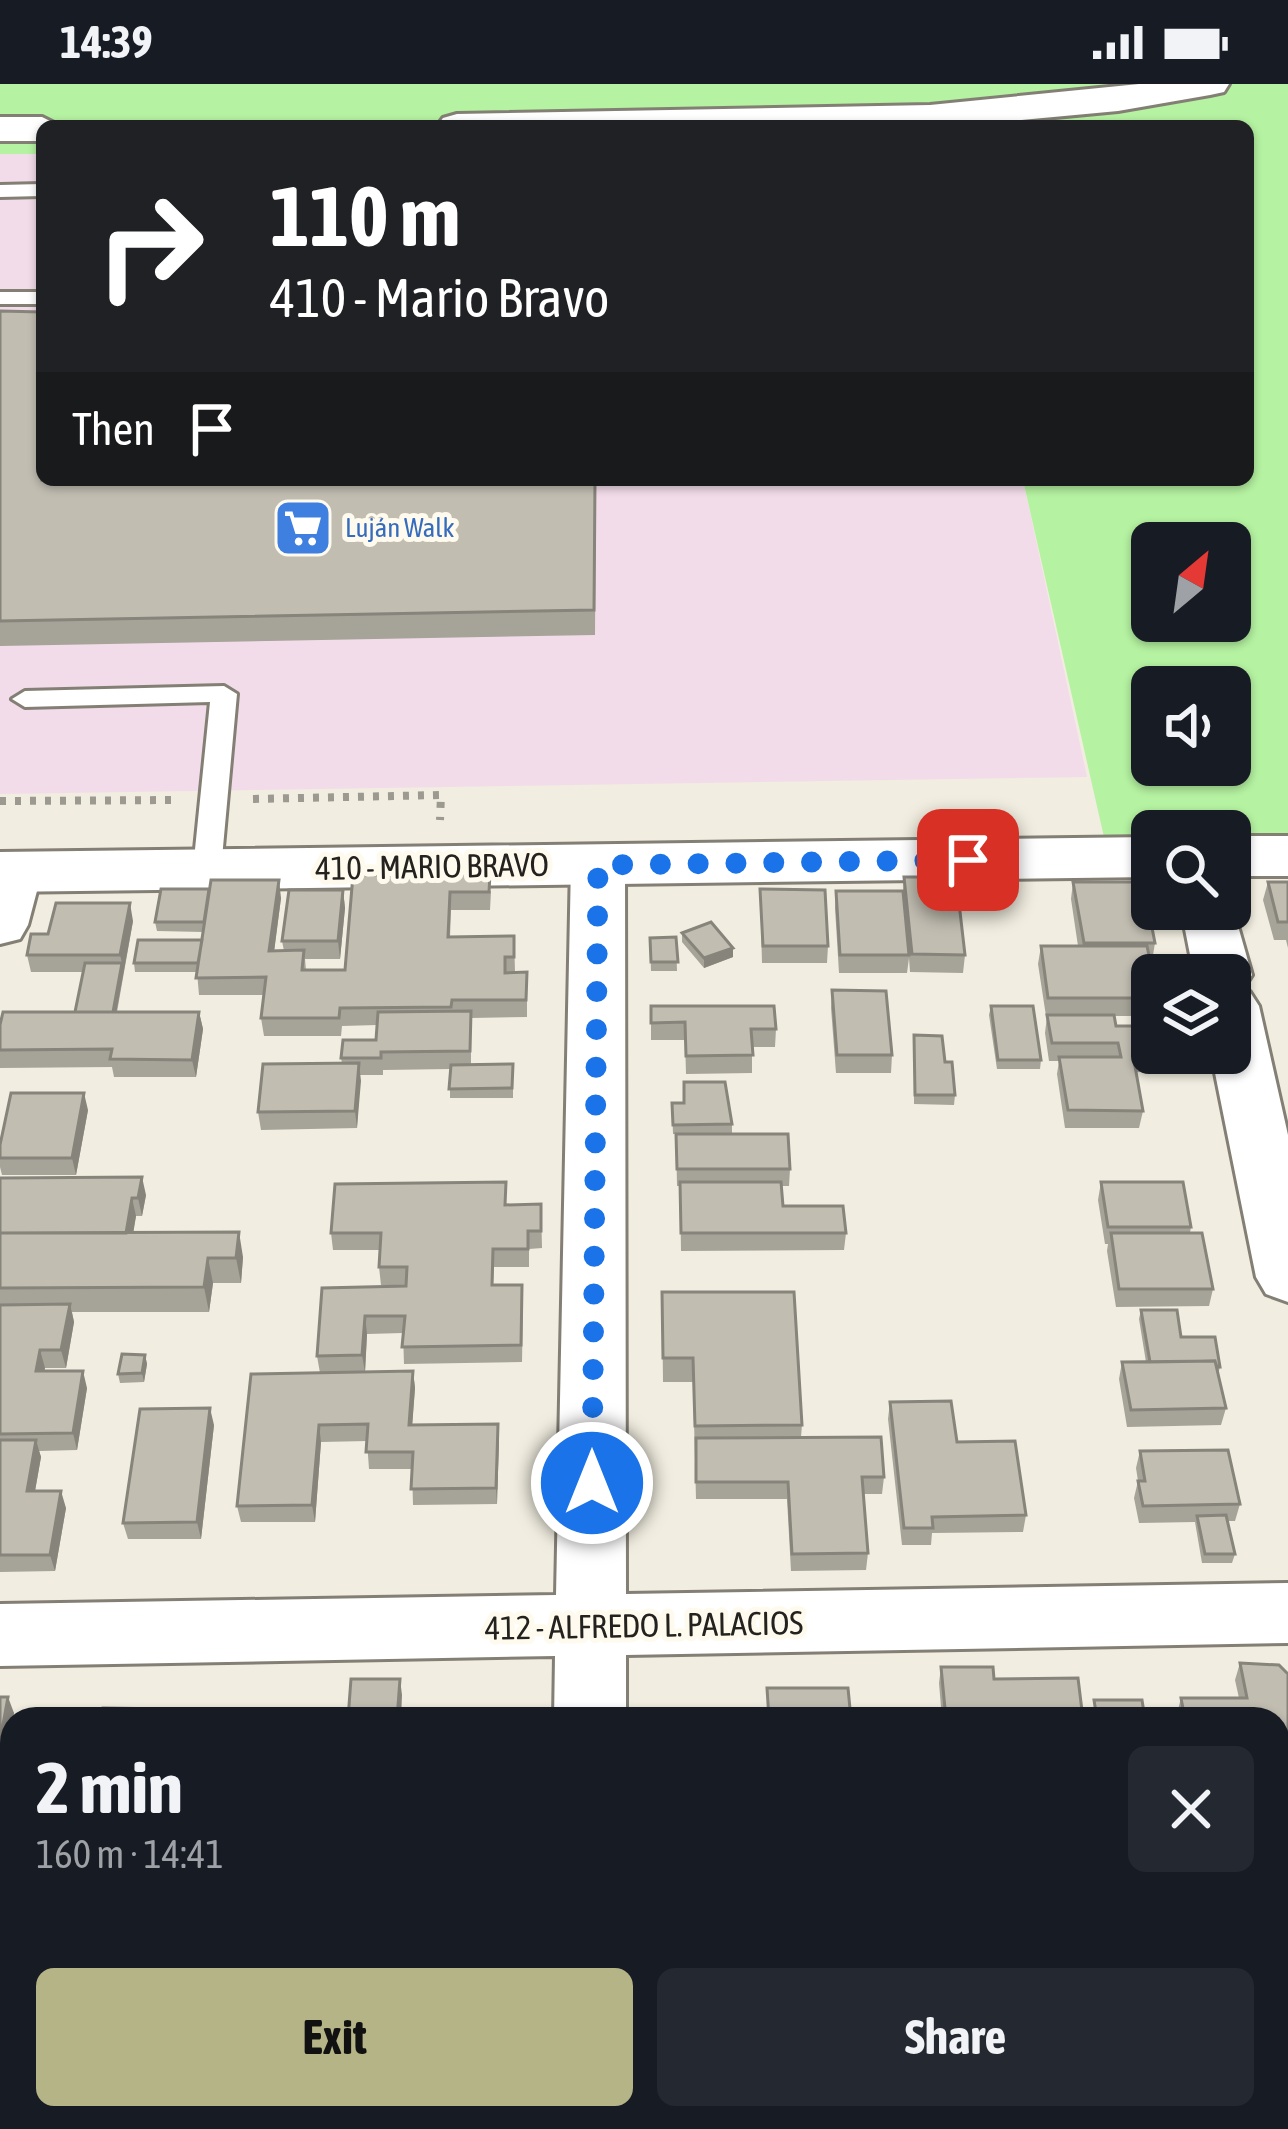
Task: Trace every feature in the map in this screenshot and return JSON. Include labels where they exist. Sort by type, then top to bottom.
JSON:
[{"type":"street","points":[[801,120],[916,118],[1104,105],[1210,84]]},
{"type":"street","points":[[0,129],[36,129]]},
{"type":"street","points":[[1251,856],[1288,856]]},
{"type":"street","name":"410 - MARIO BRAVO","points":[[4,890],[207,869],[1131,857]]},
{"type":"street","points":[[590,1707],[598,865]]},
{"type":"street","points":[[1245,1074],[1288,1277]]},
{"type":"street","name":"412 - ALFREDO L. PALACIOS","points":[[0,1635],[1288,1613]]},
{"type":"lane","points":[[0,191],[36,190]]},
{"type":"lane","points":[[0,298],[36,298]]},
{"type":"lane","points":[[25,699],[224,694],[207,869]]},
{"type":"shaded area","points":[[0,154],[36,154],[36,486],[1024,486],[1087,777],[0,794]]},
{"type":"green space","points":[[0,84],[1288,84],[1288,835],[1251,834],[1251,810],[1131,810],[1131,836],[1104,837],[1024,486],[1254,486],[1254,120],[36,120],[36,154],[0,154]]},
{"type":"building","name":"Luján Walk","points":[[0,311],[36,312],[36,486],[595,486],[594,610],[0,621]]},
{"type":"building","points":[[490,874],[489,892],[450,892],[448,937],[514,936],[514,957],[505,957],[505,973],[527,972],[526,1000],[452,1000],[451,1007],[340,1008],[339,1018],[261,1018],[266,977],[196,978],[211,880],[279,880],[269,951],[304,950],[302,970],[345,970],[353,875]]},
{"type":"building","points":[[904,877],[956,877],[965,955],[912,954]]},
{"type":"building","points":[[1073,882],[1131,882],[1131,930],[1152,930],[1155,943],[1084,943]]},
{"type":"building","points":[[1268,882],[1288,882],[1288,922],[1278,922]]},
{"type":"building","points":[[161,889],[209,889],[204,922],[155,922]]},
{"type":"building","points":[[760,889],[825,890],[828,946],[763,946]]},
{"type":"building","points":[[289,890],[343,890],[338,941],[282,941]]},
{"type":"building","points":[[836,891],[903,891],[909,955],[840,955]]},
{"type":"building","points":[[56,903],[130,903],[120,955],[27,955],[31,934],[48,934]]},
{"type":"building","points":[[711,922],[733,948],[704,958],[682,933]]},
{"type":"building","points":[[676,937],[678,962],[651,962],[650,938]]},
{"type":"building","points":[[138,940],[202,940],[198,963],[134,963]]},
{"type":"building","points":[[1041,946],[1147,946],[1149,954],[1131,954],[1131,998],[1048,998]]},
{"type":"building","points":[[85,963],[122,963],[113,1012],[75,1012]]},
{"type":"building","points":[[832,990],[886,991],[892,1055],[837,1055]]},
{"type":"building","points":[[651,1006],[774,1006],[776,1029],[751,1029],[753,1055],[686,1056],[685,1022],[651,1023]]},
{"type":"building","points":[[991,1006],[1033,1006],[1041,1060],[998,1060]]},
{"type":"building","points":[[471,1011],[470,1051],[381,1052],[381,1058],[341,1058],[343,1040],[376,1040],[378,1012]]},
{"type":"building","points":[[3,1012],[199,1012],[192,1060],[110,1059],[112,1049],[0,1050]]},
{"type":"building","points":[[1047,1015],[1114,1015],[1116,1026],[1131,1026],[1131,1074],[1136,1074],[1143,1111],[1068,1110],[1059,1057],[1121,1057],[1118,1043],[1052,1043]]},
{"type":"building","points":[[914,1035],[942,1036],[945,1062],[952,1062],[955,1095],[915,1095]]},
{"type":"building","points":[[359,1063],[355,1111],[258,1112],[263,1064]]},
{"type":"building","points":[[513,1064],[512,1088],[449,1089],[451,1065]]},
{"type":"building","points":[[684,1082],[725,1082],[732,1124],[673,1125],[672,1103],[684,1103]]},
{"type":"building","points":[[11,1093],[84,1093],[72,1158],[0,1158]]},
{"type":"building","points":[[676,1134],[788,1134],[790,1169],[677,1169]]},
{"type":"building","points":[[142,1177],[138,1198],[132,1198],[126,1233],[0,1233],[0,1178]]},
{"type":"building","points":[[506,1182],[505,1205],[541,1204],[541,1231],[528,1231],[528,1249],[493,1249],[492,1285],[522,1285],[521,1345],[402,1347],[405,1316],[365,1316],[362,1355],[317,1356],[322,1288],[406,1286],[407,1267],[379,1267],[381,1233],[331,1233],[335,1184]]},
{"type":"building","points":[[680,1182],[781,1182],[783,1206],[843,1206],[846,1233],[681,1233]]},
{"type":"building","points":[[1101,1182],[1183,1182],[1191,1227],[1108,1227]]},
{"type":"building","points":[[239,1232],[236,1258],[208,1258],[204,1287],[0,1288],[0,1233]]},
{"type":"building","points":[[1111,1233],[1202,1233],[1213,1289],[1119,1289]]},
{"type":"building","points":[[662,1292],[794,1292],[802,1425],[695,1426],[693,1358],[663,1358]]},
{"type":"building","points":[[70,1304],[61,1350],[40,1350],[36,1371],[83,1371],[73,1433],[0,1434],[0,1305]]},
{"type":"building","points":[[1141,1310],[1177,1310],[1181,1337],[1215,1337],[1220,1367],[1215,1361],[1150,1362]]},
{"type":"building","points":[[122,1354],[145,1355],[142,1373],[118,1374]]},
{"type":"building","points":[[1215,1361],[1226,1408],[1131,1410],[1122,1362]]},
{"type":"building","points":[[413,1371],[409,1425],[498,1424],[496,1488],[411,1489],[413,1452],[366,1452],[368,1424],[319,1425],[312,1505],[237,1506],[251,1374]]},
{"type":"building","points":[[951,1401],[957,1442],[1015,1441],[1026,1515],[932,1517],[933,1528],[904,1528],[890,1402]]},
{"type":"building","points":[[210,1408],[197,1522],[123,1523],[140,1409]]},
{"type":"building","points":[[881,1437],[884,1477],[862,1477],[868,1553],[792,1554],[788,1482],[696,1482],[696,1438]]},
{"type":"building","points":[[0,1440],[36,1440],[27,1491],[61,1491],[50,1555],[0,1555]]},
{"type":"building","points":[[1228,1450],[1240,1504],[1143,1506],[1138,1481],[1145,1481],[1140,1451]]},
{"type":"building","points":[[1226,1515],[1235,1554],[1205,1554],[1197,1516]]},
{"type":"building","points":[[1240,1663],[1279,1665],[1288,1674],[1288,1707],[1183,1707],[1181,1698],[1247,1698]]},
{"type":"building","points":[[941,1667],[993,1667],[994,1679],[1078,1678],[1082,1707],[945,1707]]},
{"type":"building","points":[[351,1679],[400,1679],[398,1707],[349,1707]]},
{"type":"building","points":[[767,1688],[848,1688],[850,1707],[768,1707]]},
{"type":"building","points":[[1094,1700],[1142,1700],[1143,1707],[1095,1707]]},
{"type":"place","name":"Luján Walk","points":[[303,528]]},
{"type":"route","points":[[592,1483],[598,865],[968,860]]}]
